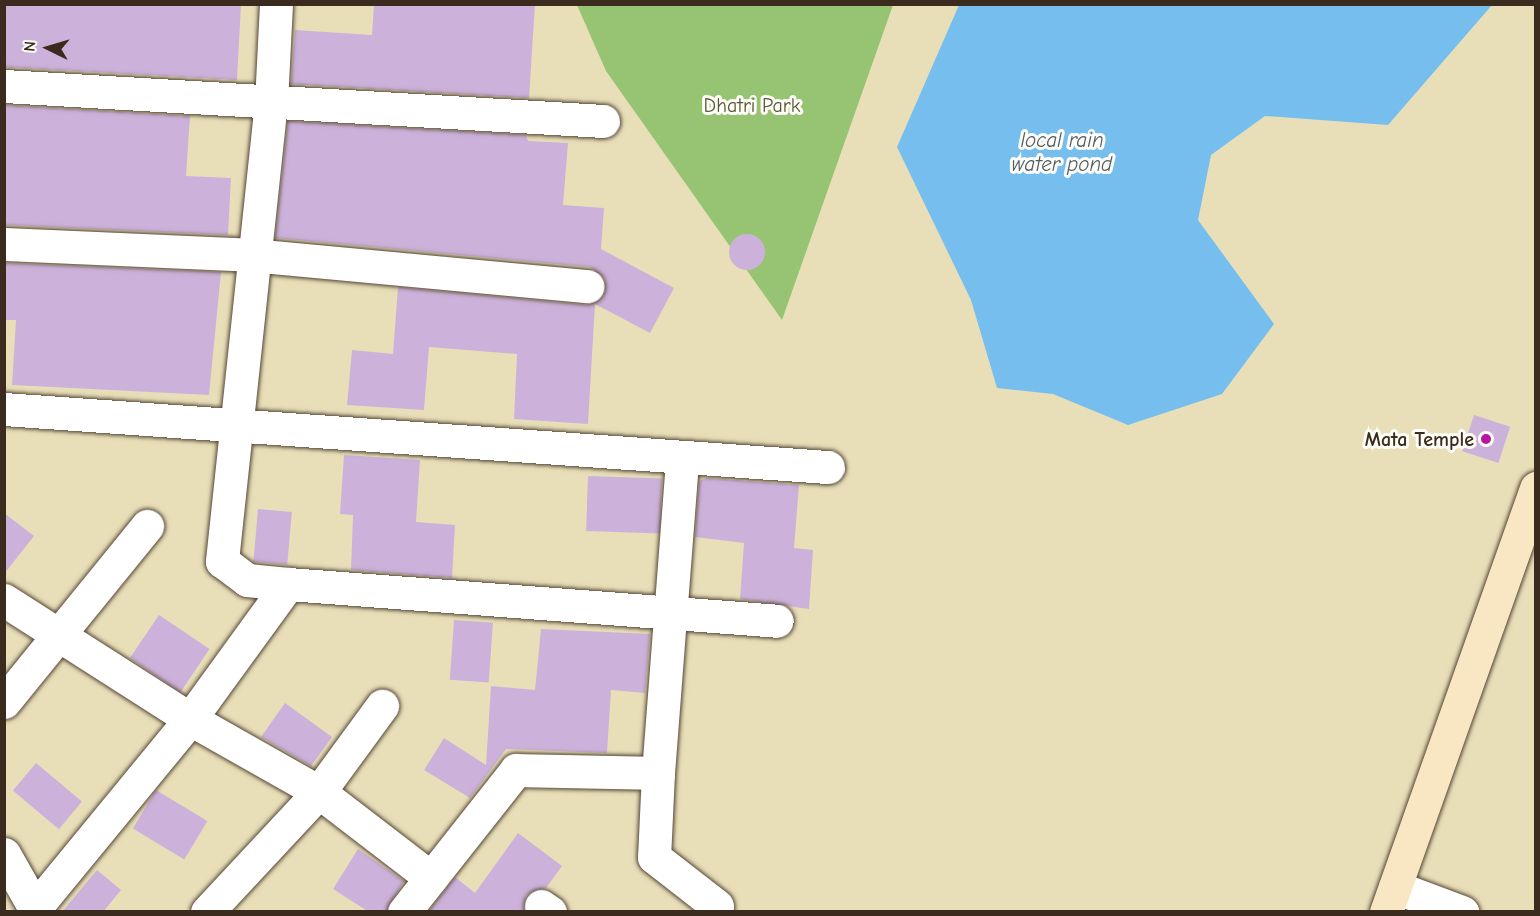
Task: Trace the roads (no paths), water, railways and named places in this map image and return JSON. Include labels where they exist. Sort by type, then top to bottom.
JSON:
[{"type":"street","points":[[276,4],[271,102],[251,255],[233,422],[222,561],[248,580],[777,621]]},
{"type":"street","points":[[4,86],[603,121]]},
{"type":"street","points":[[4,244],[251,255],[588,286]]},
{"type":"street","points":[[4,409],[233,422],[682,458],[828,467]]},
{"type":"street","points":[[682,458],[658,773],[654,857],[717,906]]},
{"type":"street","points":[[1462,912],[1390,899],[1536,488]]},
{"type":"street","points":[[4,702],[147,526]]},
{"type":"street","points":[[4,854],[25,898],[190,719],[288,584]]},
{"type":"street","points":[[4,600],[190,719],[319,792],[431,878]]},
{"type":"street","points":[[207,912],[319,792],[382,706]]},
{"type":"street","points":[[404,912],[516,770],[658,773]]},
{"type":"water","name":"local rain water pond","points":[[959,4],[1492,5],[1388,125],[1265,116],[1211,155],[1198,220],[1274,324],[1222,394],[1128,425],[1053,394],[997,388],[971,300],[897,147]]},
{"type":"place","name":"Mata Temple","points":[[1486,439]]},
{"type":"park label","name":"Dhatri Park","points":[[752,105]]}]
